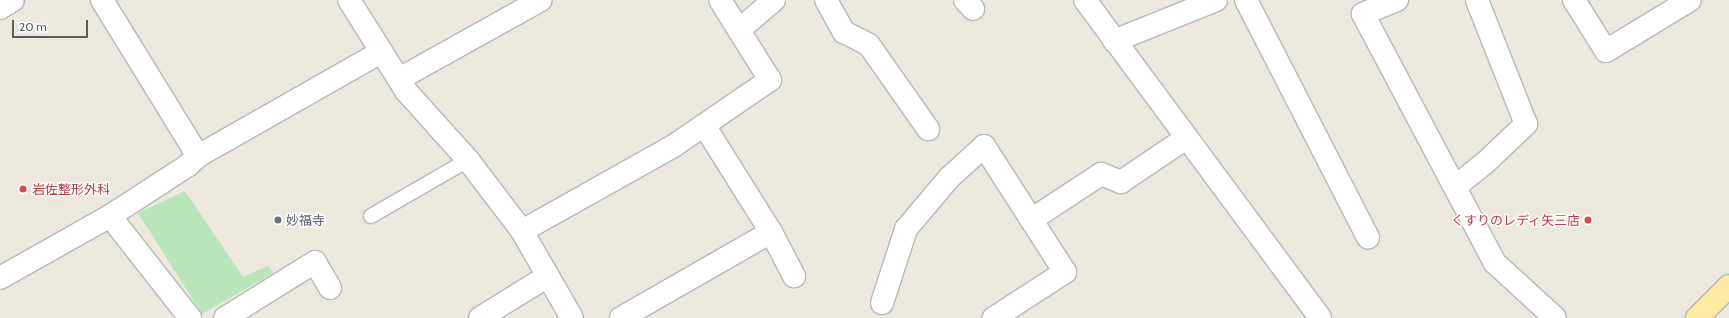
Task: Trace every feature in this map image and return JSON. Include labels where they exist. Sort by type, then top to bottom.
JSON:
[{"type":"main road","points":[[1698,318],[1729,286]]},
{"type":"street","points":[[0,8],[13,0]]},
{"type":"street","points":[[102,0],[198,156]]},
{"type":"street","points":[[349,0],[406,91],[468,160],[522,231],[572,318]]},
{"type":"street","points":[[399,79],[541,0]]},
{"type":"street","points":[[522,231],[675,145],[770,80],[720,0]]},
{"type":"street","points":[[739,30],[774,0]]},
{"type":"street","points":[[826,0],[844,32],[869,45],[928,129]]},
{"type":"street","points":[[1085,0],[1320,318]]},
{"type":"street","points":[[1114,41],[1216,0]]},
{"type":"street","points":[[1246,0],[1368,237]]},
{"type":"street","points":[[1397,0],[1363,14],[1495,263],[1555,318]]},
{"type":"street","points":[[1455,187],[1485,162],[1526,124],[1478,0]]},
{"type":"street","points":[[1574,0],[1606,51],[1690,0]]},
{"type":"street","points":[[0,278],[110,216],[187,166],[198,156],[381,52]]},
{"type":"street","points":[[704,124],[772,232],[794,276]]},
{"type":"street","points":[[1031,220],[1101,174],[1122,182],[1186,138]]},
{"type":"street","points":[[882,303],[906,229],[949,178],[984,146],[1065,272],[994,318]]},
{"type":"street","points":[[110,216],[190,318]]},
{"type":"street","points":[[621,318],[772,232]]},
{"type":"street","points":[[225,318],[315,262],[330,288]]},
{"type":"street","points":[[480,318],[548,276]]},
{"type":"lane","points":[[370,216],[468,160]]},
{"type":"green space","points":[[185,191],[243,277],[268,266],[273,273],[202,314],[138,213]]},
{"type":"place","name":"岩佐整形外科","points":[[23,189]]},
{"type":"place","name":"妙福寺","points":[[278,220]]},
{"type":"place","name":"くすりのレディ矢三店","points":[[1588,220]]}]
